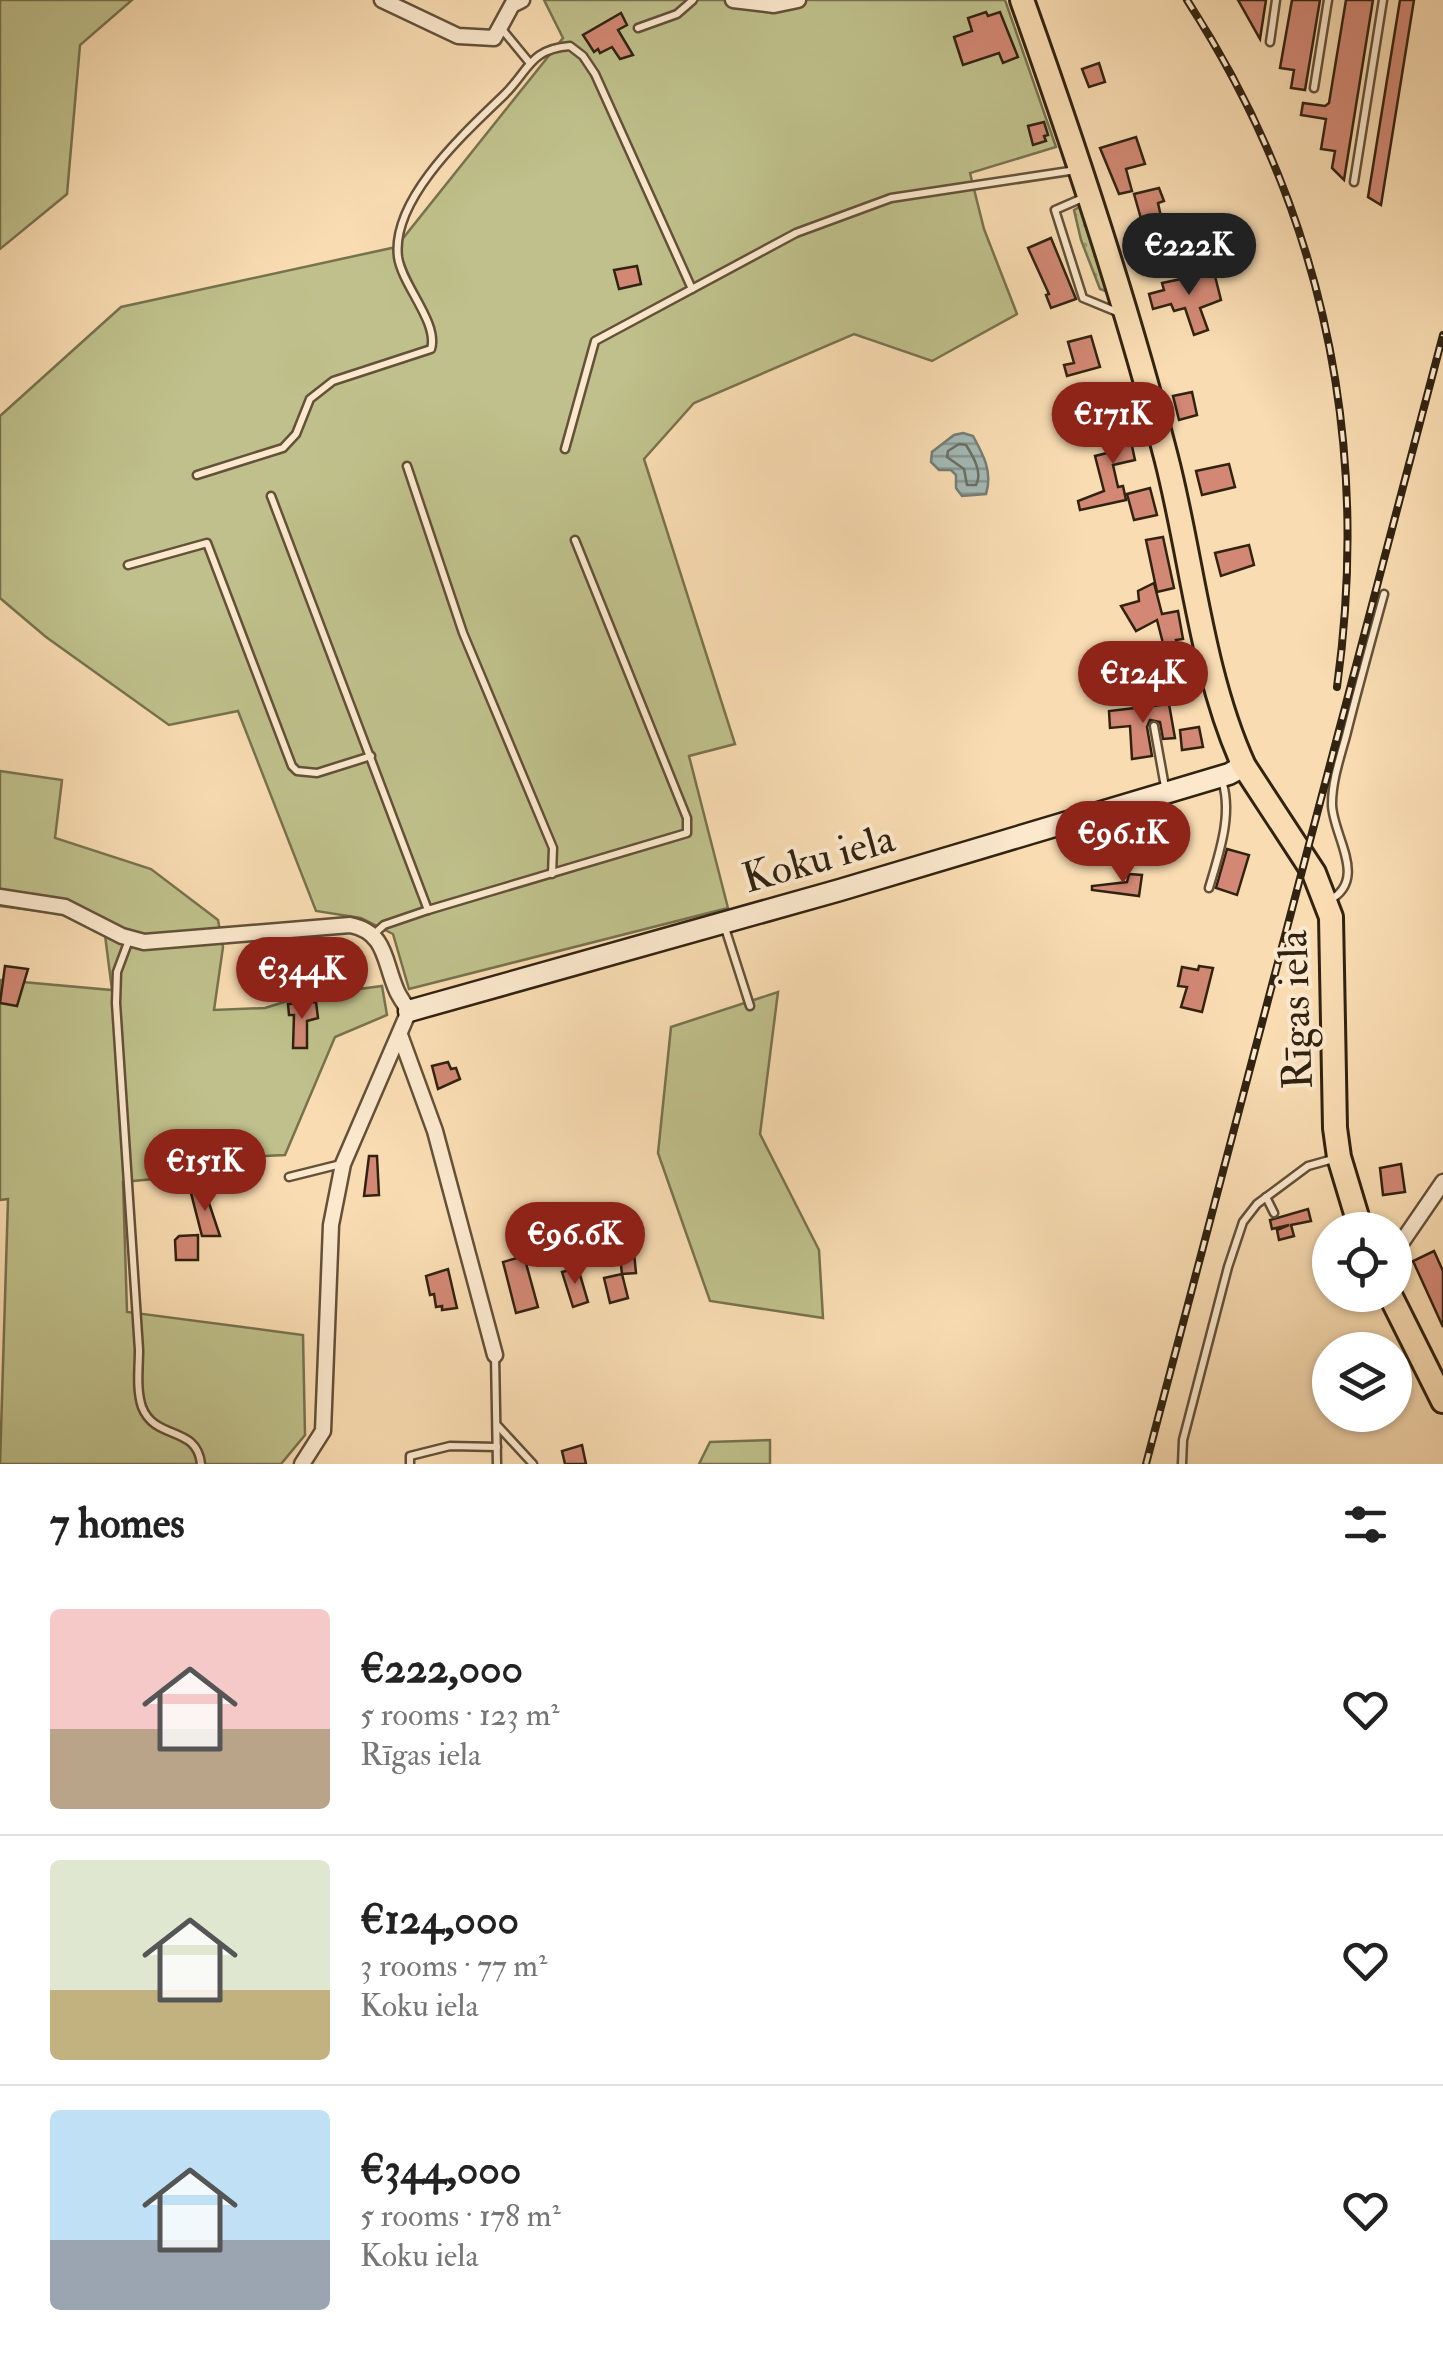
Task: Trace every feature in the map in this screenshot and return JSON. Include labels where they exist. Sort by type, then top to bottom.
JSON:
[{"type":"main road","name":"Rīgas iela","points":[[1022,0],[1082,169],[1128,316],[1167,460],[1216,684],[1244,766],[1314,873],[1327,902],[1334,940],[1338,1156],[1355,1212]]},
{"type":"main road","points":[[1398,1312],[1443,1402]]},
{"type":"street","points":[[382,0],[458,36],[494,38],[512,5],[522,0]]},
{"type":"street","points":[[733,0],[774,5],[798,0]]},
{"type":"street","name":"Koku iela","points":[[409,1011],[1167,793],[1244,766]]},
{"type":"street","points":[[0,897],[65,907],[144,942],[338,925],[362,928],[386,952],[396,991],[409,1011],[343,1164],[331,1226],[323,1430],[303,1463]]},
{"type":"street","points":[[400,1035],[435,1131],[496,1355]]},
{"type":"street","points":[[1412,1227],[1443,1182]]},
{"type":"lane","points":[[638,28],[677,14],[692,0]]},
{"type":"lane","points":[[1270,42],[1276,0]]},
{"type":"lane","points":[[1314,88],[1328,0]]},
{"type":"lane","points":[[1354,182],[1383,0]]},
{"type":"lane","points":[[500,27],[529,62]]},
{"type":"lane","points":[[197,474],[283,448],[296,434],[310,400],[333,381],[432,349],[432,331],[400,264],[400,228],[414,200],[456,140],[510,90],[529,62],[551,48],[570,46],[596,74],[692,289]]},
{"type":"lane","points":[[565,450],[596,341],[796,233],[891,198],[1082,169]]},
{"type":"lane","points":[[1090,194],[1055,210],[1083,298],[1128,316]]},
{"type":"lane","points":[[406,466],[463,633],[553,848],[552,874]]},
{"type":"lane","points":[[272,496],[428,910]]},
{"type":"lane","points":[[373,935],[384,925],[428,910],[686,833],[686,818],[576,540]]},
{"type":"lane","points":[[128,565],[207,543],[292,766],[297,772],[317,773],[371,756]]},
{"type":"lane","points":[[1327,902],[1344,888],[1348,872],[1348,856],[1332,806],[1337,772],[1384,594]]},
{"type":"lane","points":[[1154,726],[1167,793]]},
{"type":"lane","points":[[1209,888],[1224,825],[1225,787],[1221,777]]},
{"type":"lane","points":[[723,922],[750,1006]]},
{"type":"lane","points":[[130,939],[117,972],[116,1003],[138,1387],[142,1408],[154,1425],[194,1442],[201,1464]]},
{"type":"lane","points":[[1182,1464],[1183,1440],[1243,1222],[1266,1197],[1308,1166],[1338,1156]]},
{"type":"lane","points":[[289,1177],[343,1164]]},
{"type":"lane","points":[[1266,1197],[1274,1212]]},
{"type":"lane","points":[[496,1355],[497,1464]]},
{"type":"lane","points":[[497,1425],[534,1464]]},
{"type":"lane","points":[[410,1464],[410,1456],[450,1446],[497,1447]]},
{"type":"green space","points":[[0,0],[132,0],[80,45],[67,194],[0,249]]},
{"type":"green space","points":[[544,0],[1005,0],[1056,147],[970,173],[984,229],[1017,314],[932,361],[854,334],[694,403],[644,459],[735,744],[689,756],[728,908],[409,989],[393,934],[361,918],[316,911],[238,711],[169,725],[46,637],[0,598],[0,416],[121,307],[396,247],[563,38]]},
{"type":"green space","points":[[1081,206],[1108,292],[1100,289],[1081,240],[1074,210]]},
{"type":"green space","points":[[0,771],[62,780],[55,838],[151,869],[218,920],[223,947],[214,1010],[265,1008],[300,997],[382,986],[387,1015],[335,1037],[285,1155],[207,1159],[206,1174],[123,1182],[127,1312],[303,1335],[305,1435],[281,1464],[0,1464],[8,1199],[0,1200],[0,980],[112,990],[105,935],[62,914],[0,906]]},
{"type":"green space","points":[[778,992],[760,1134],[819,1250],[823,1318],[710,1301],[658,1153],[671,1027]]},
{"type":"green space","points":[[770,1440],[770,1464],[699,1464],[710,1442]]},
{"type":"water","points":[[963,433],[973,436],[983,456],[988,471],[986,494],[962,496],[956,488],[956,475],[951,470],[939,470],[931,462],[932,452]]},
{"type":"building","points":[[1238,0],[1266,0],[1260,39]]},
{"type":"building","points":[[1292,0],[1320,0],[1305,90],[1291,88],[1294,70],[1280,68]]},
{"type":"building","points":[[1346,0],[1373,0],[1344,180],[1332,168],[1335,151],[1321,149],[1326,119],[1301,115],[1303,103],[1329,103]]},
{"type":"building","points":[[1400,0],[1414,0],[1381,205],[1368,197]]},
{"type":"building","points":[[986,12],[988,16],[1000,12],[1018,57],[1003,63],[999,53],[963,65],[954,37],[972,31],[968,18]]},
{"type":"building","points":[[621,13],[627,25],[618,30],[633,55],[620,59],[612,47],[594,52],[583,35]]},
{"type":"building","points":[[1099,63],[1105,82],[1089,87],[1082,69]]},
{"type":"building","points":[[1044,122],[1046,141],[1033,145],[1028,126]]},
{"type":"building","points":[[1136,137],[1145,164],[1126,169],[1132,191],[1119,194],[1100,148]]},
{"type":"building","points":[[1159,188],[1164,201],[1158,203],[1168,249],[1151,254],[1134,194]]},
{"type":"building","points":[[1051,238],[1076,299],[1051,308],[1046,295],[1049,294],[1028,248]]},
{"type":"building","points":[[637,266],[641,284],[619,289],[614,270]]},
{"type":"building","points":[[1214,272],[1221,300],[1200,308],[1208,330],[1194,335],[1185,308],[1174,311],[1171,304],[1153,309],[1149,294],[1164,290],[1162,283]]},
{"type":"building","points":[[1091,336],[1100,367],[1067,376],[1064,365],[1074,363],[1068,342]]},
{"type":"building","points":[[1192,392],[1197,415],[1179,420],[1173,396]]},
{"type":"building","points":[[1125,422],[1128,435],[1140,431],[1143,443],[1132,446],[1135,460],[1113,465],[1126,500],[1080,510],[1078,501],[1104,491],[1095,456],[1115,451],[1108,427]]},
{"type":"building","points":[[1229,464],[1235,487],[1202,495],[1196,471]]},
{"type":"building","points":[[1150,488],[1157,515],[1134,520],[1127,494]]},
{"type":"building","points":[[1163,537],[1174,588],[1157,592],[1146,540]]},
{"type":"building","points":[[1249,545],[1254,565],[1221,576],[1215,553]]},
{"type":"building","points":[[1154,583],[1162,614],[1178,611],[1183,639],[1176,640],[1178,648],[1165,651],[1157,620],[1136,631],[1121,606],[1139,601],[1138,591]]},
{"type":"building","points":[[1166,651],[1171,670],[1157,673],[1155,666],[1130,672],[1127,661]]},
{"type":"building","points":[[1189,668],[1194,686],[1170,696],[1165,674]]},
{"type":"building","points":[[1169,704],[1175,738],[1163,739],[1160,722],[1150,720],[1147,727],[1152,756],[1132,759],[1130,726],[1110,728],[1109,711]]},
{"type":"building","points":[[1199,727],[1203,747],[1182,750],[1180,730]]},
{"type":"building","points":[[1227,849],[1249,855],[1237,895],[1216,888]]},
{"type":"building","points":[[1129,874],[1142,875],[1139,896],[1092,890],[1092,886],[1127,882]]},
{"type":"building","points":[[5,966],[28,969],[17,1006],[0,1003]]},
{"type":"building","points":[[1199,966],[1213,968],[1202,1012],[1181,1007],[1187,987],[1178,986],[1182,967],[1198,970]]},
{"type":"building","points":[[316,1002],[318,1018],[307,1021],[307,1048],[293,1048],[294,1015],[289,1015],[288,1004]]},
{"type":"building","points":[[448,1062],[451,1069],[456,1068],[460,1079],[438,1089],[432,1066]]},
{"type":"building","points":[[369,1156],[377,1156],[379,1195],[364,1196]]},
{"type":"building","points":[[1401,1164],[1405,1192],[1383,1195],[1380,1168]]},
{"type":"building","points":[[229,1168],[254,1169],[253,1185],[229,1184]]},
{"type":"building","points":[[204,1189],[220,1236],[202,1236],[191,1193]]},
{"type":"building","points":[[1308,1209],[1311,1221],[1291,1225],[1294,1236],[1279,1240],[1277,1230],[1289,1225],[1272,1229],[1270,1220]]},
{"type":"building","points":[[630,1213],[636,1273],[622,1274],[615,1215]]},
{"type":"building","points":[[198,1235],[198,1260],[176,1260],[175,1240],[179,1236]]},
{"type":"building","points":[[1434,1251],[1443,1271],[1443,1327],[1413,1261]]},
{"type":"building","points":[[524,1256],[538,1307],[516,1313],[503,1262]]},
{"type":"building","points":[[578,1268],[588,1302],[573,1307],[562,1272]]},
{"type":"building","points":[[448,1269],[457,1308],[442,1310],[442,1306],[436,1307],[434,1294],[430,1295],[426,1276]]},
{"type":"building","points":[[622,1274],[628,1298],[610,1303],[604,1278]]},
{"type":"building","points":[[582,1445],[586,1464],[565,1464],[562,1451]]},
{"type":"railway","points":[[1187,0],[1234,80],[1273,161],[1303,245],[1326,330],[1340,416],[1347,505],[1346,595],[1337,687]]},
{"type":"railway","points":[[1146,1464],[1443,335]]}]
